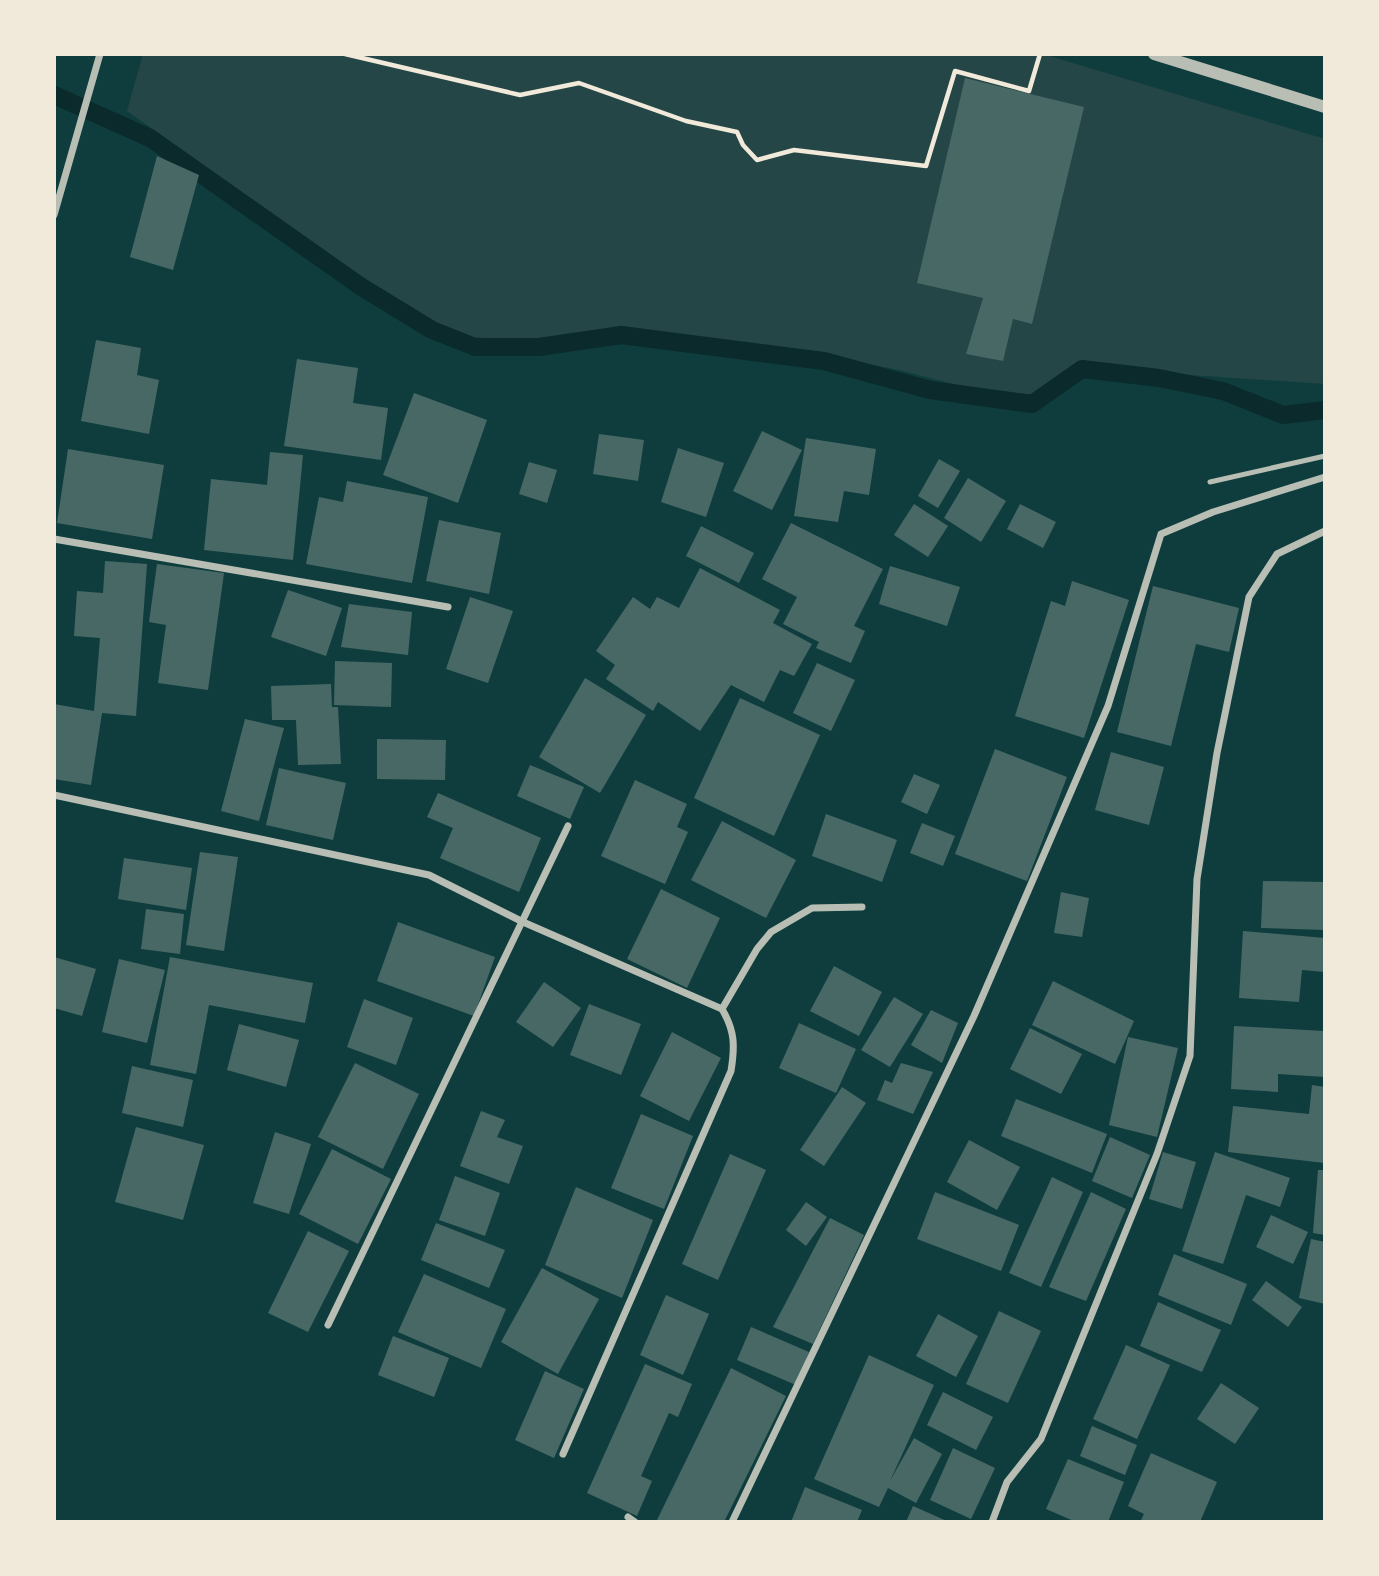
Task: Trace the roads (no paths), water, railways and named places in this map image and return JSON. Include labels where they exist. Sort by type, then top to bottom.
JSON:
[{"type":"street","points":[[54,215],[100,54]]},
{"type":"street","points":[[1154,54],[1325,107]]},
{"type":"street","points":[[732,1522],[979,1003],[1108,706],[1161,534],[1213,512],[1325,477]]},
{"type":"street","points":[[992,1522],[1007,1482],[1041,1439],[1152,1167],[1189,1056],[1197,879],[1217,752],[1249,597],[1277,554],[1325,531]]},
{"type":"street","points":[[54,539],[448,607]]},
{"type":"street","points":[[54,795],[429,875],[523,922],[722,1009],[733,1027],[735,1048],[731,1070],[563,1454]]},
{"type":"street","points":[[328,1325],[568,826]]},
{"type":"street","points":[[722,1009],[757,949],[771,932],[812,908],[862,907]]},
{"type":"lane","points":[[1210,482],[1325,456]]},
{"type":"waterway","points":[[54,95],[150,138],[360,286],[432,330],[475,347],[539,347],[621,335],[824,361],[930,390],[1032,404],[1082,369],[1159,378],[1223,391],[1283,415],[1325,410]]}]
